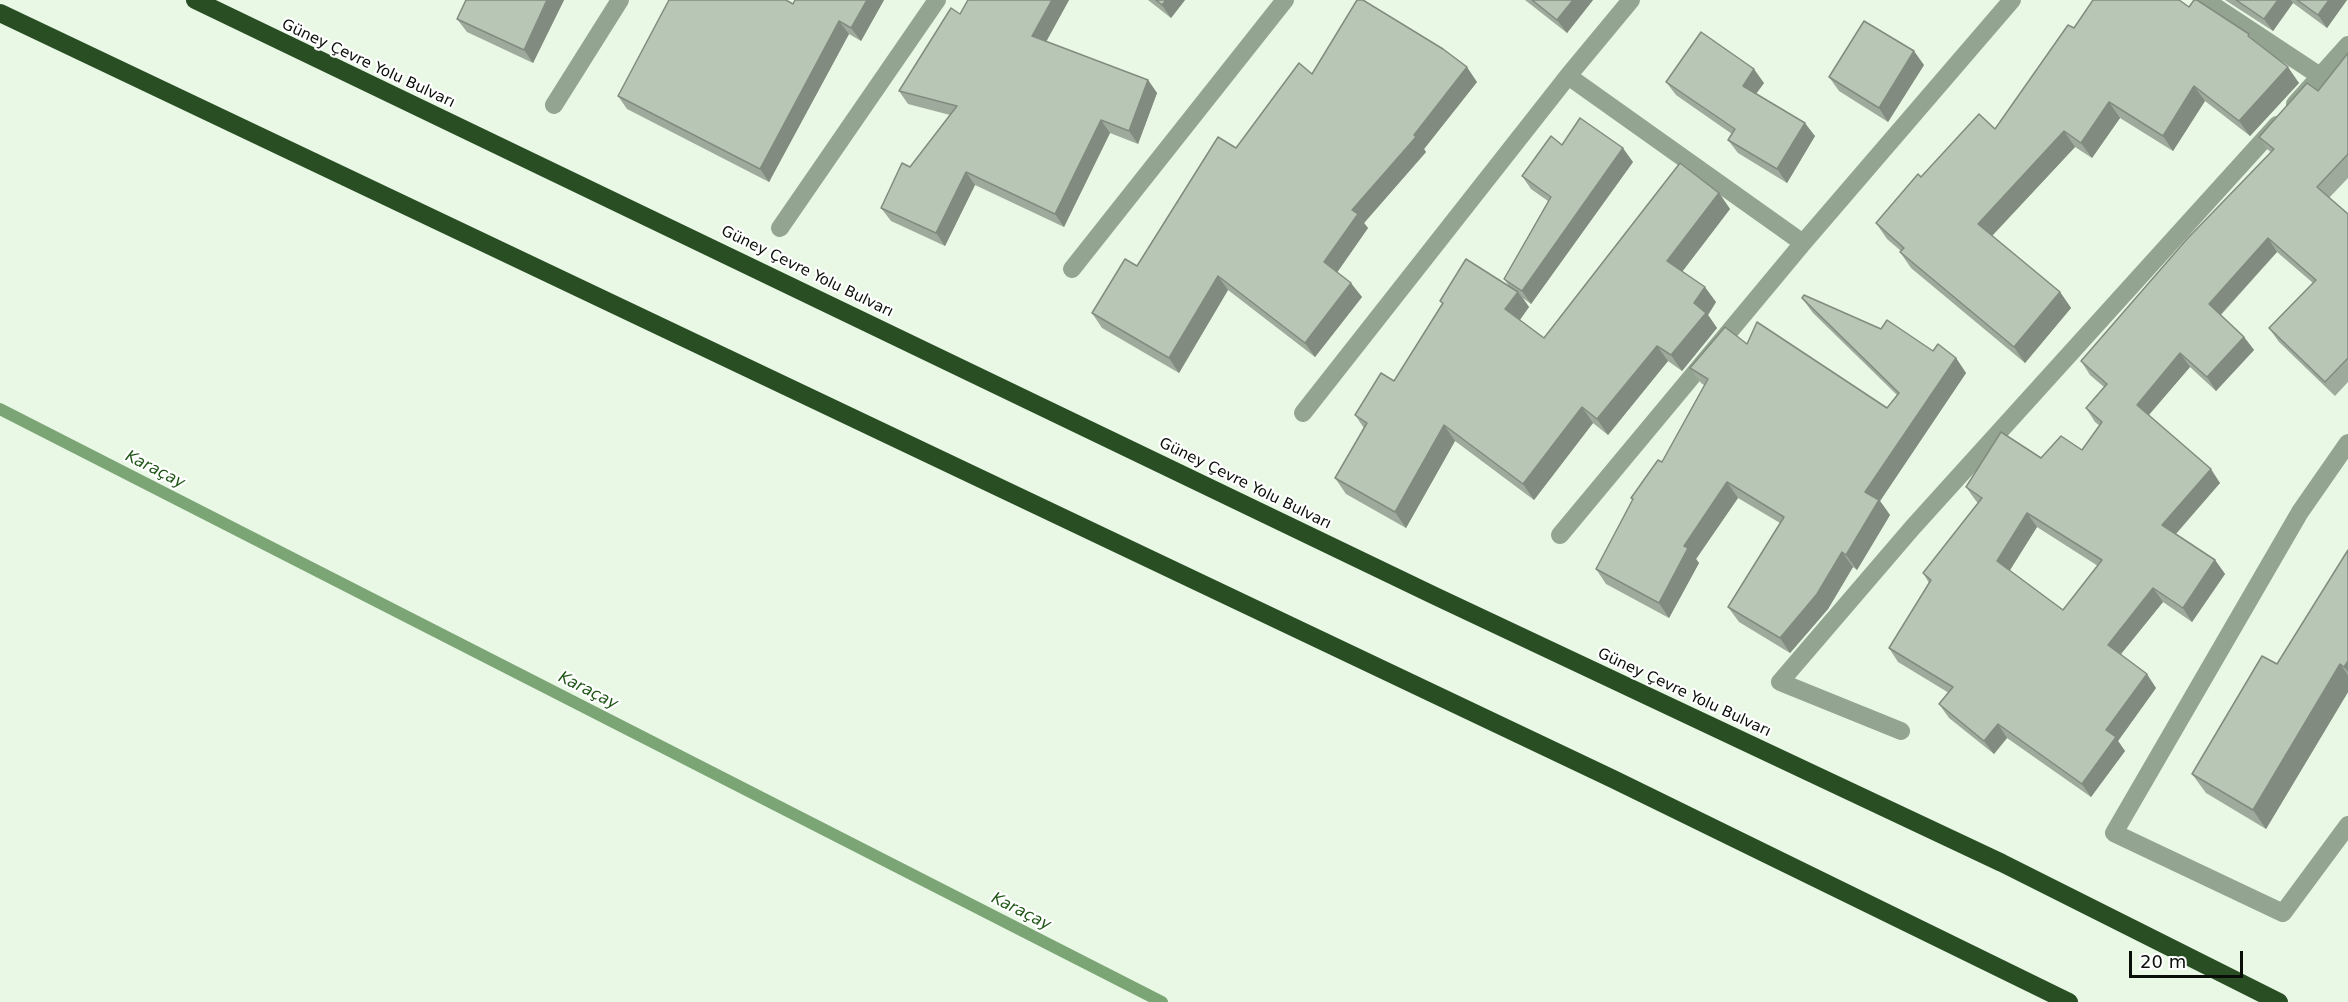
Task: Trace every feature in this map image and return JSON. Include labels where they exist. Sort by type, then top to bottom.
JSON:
[{"type":"highway","name":"Güney Çevre Yolu Bulvarı","points":[[195,0],[1435,596],[2002,863],[2278,1002]]},
{"type":"highway","points":[[0,12],[1602,773],[2069,1002]]},
{"type":"street","points":[[554,105],[620,0]]},
{"type":"street","points":[[780,228],[937,0]]},
{"type":"street","points":[[1072,269],[1285,0]]},
{"type":"street","points":[[1303,413],[1568,76],[1631,0]]},
{"type":"street","points":[[1560,535],[1803,243],[2012,0]]},
{"type":"street","points":[[2205,0],[2320,76]]},
{"type":"street","points":[[1901,731],[1780,682],[1913,527],[2348,45]]},
{"type":"street","points":[[1568,76],[1803,243]]},
{"type":"street","points":[[2348,443],[2300,512],[2114,833],[2283,913],[2348,825]]},
{"type":"building","points":[[466,0],[547,0],[524,50],[457,19]]},
{"type":"building","points":[[669,0],[786,0],[793,4],[795,0],[867,0],[851,28],[839,21],[760,169],[618,96]]},
{"type":"building","points":[[968,0],[1052,0],[1032,36],[1148,80],[1129,131],[1101,120],[1055,214],[966,172],[936,233],[881,208],[902,163],[910,167],[957,106],[899,91],[951,8],[960,14]]},
{"type":"building","points":[[1156,0],[1166,0],[1162,5]]},
{"type":"building","points":[[1357,0],[1363,0],[1443,49],[1467,67],[1414,135],[1416,137],[1352,210],[1358,214],[1324,262],[1351,283],[1305,343],[1218,276],[1169,358],[1092,313],[1125,259],[1137,266],[1218,137],[1236,148],[1299,63],[1312,74]]},
{"type":"building","points":[[1532,0],[1573,0],[1557,20]]},
{"type":"building","points":[[2093,0],[2179,0],[2189,7],[2194,0],[2197,0],[2249,34],[2248,36],[2288,67],[2239,121],[2194,86],[2163,136],[2109,102],[2081,143],[2064,131],[1978,224],[2060,292],[2014,347],[1900,252],[1904,248],[1876,223],[1918,174],[1921,177],[1979,114],[1995,129],[2068,25],[2074,28]]},
{"type":"building","points":[[2236,0],[2278,0],[2264,19]]},
{"type":"building","points":[[2297,0],[2329,0],[2318,15]]},
{"type":"building","points":[[1864,21],[1914,51],[1879,108],[1829,77]]},
{"type":"building","points":[[1701,32],[1754,69],[1743,86],[1805,123],[1777,169],[1728,140],[1735,129],[1666,82]]},
{"type":"building","points":[[2348,53],[2348,154],[2317,187],[2348,214],[2348,358],[2325,382],[2269,328],[2316,280],[2268,238],[2209,304],[2244,337],[2207,377],[2180,353],[2137,405],[2211,469],[2162,525],[2215,560],[2183,608],[2153,588],[2108,645],[2147,674],[2106,730],[2116,737],[2082,784],[1998,724],[1984,741],[1939,704],[1953,687],[1889,648],[1931,580],[1923,573],[1982,498],[1966,487],[2001,432],[2041,458],[2061,436],[2082,450],[2102,422],[2086,408],[2107,384],[2081,361],[2187,239],[2274,149],[2259,137],[2307,83],[2318,91]],"holes":[[[2027,513],[2102,560],[2063,610],[1997,561]]]},
{"type":"building","points":[[1580,118],[1623,148],[1522,291],[1504,279],[1551,197],[1522,176],[1551,136],[1562,145]]},
{"type":"building","points":[[1680,163],[1719,193],[1667,261],[1705,287],[1694,303],[1706,313],[1671,355],[1657,346],[1597,419],[1582,407],[1523,484],[1444,425],[1395,512],[1335,478],[1367,423],[1355,415],[1381,373],[1394,381],[1443,303],[1440,301],[1466,259],[1518,292],[1505,309],[1544,338]]},
{"type":"building","points":[[1804,295],[1881,329],[1887,320],[1933,351],[1938,344],[1956,358],[1865,492],[1879,500],[1846,555],[1842,552],[1817,594],[1780,638],[1728,607],[1784,517],[1727,482],[1684,546],[1688,548],[1659,603],[1596,569],[1633,499],[1631,498],[1658,460],[1662,462],[1708,379],[1690,368],[1725,327],[1747,344],[1757,322],[1887,408],[1899,393],[1802,298]]},
{"type":"building","points":[[2348,550],[2348,661],[2344,667],[2340,664],[2253,810],[2192,774],[2262,656],[2277,664]]},
{"type":"waterway","name":"Karaçay","points":[[0,409],[1162,1002]]}]
